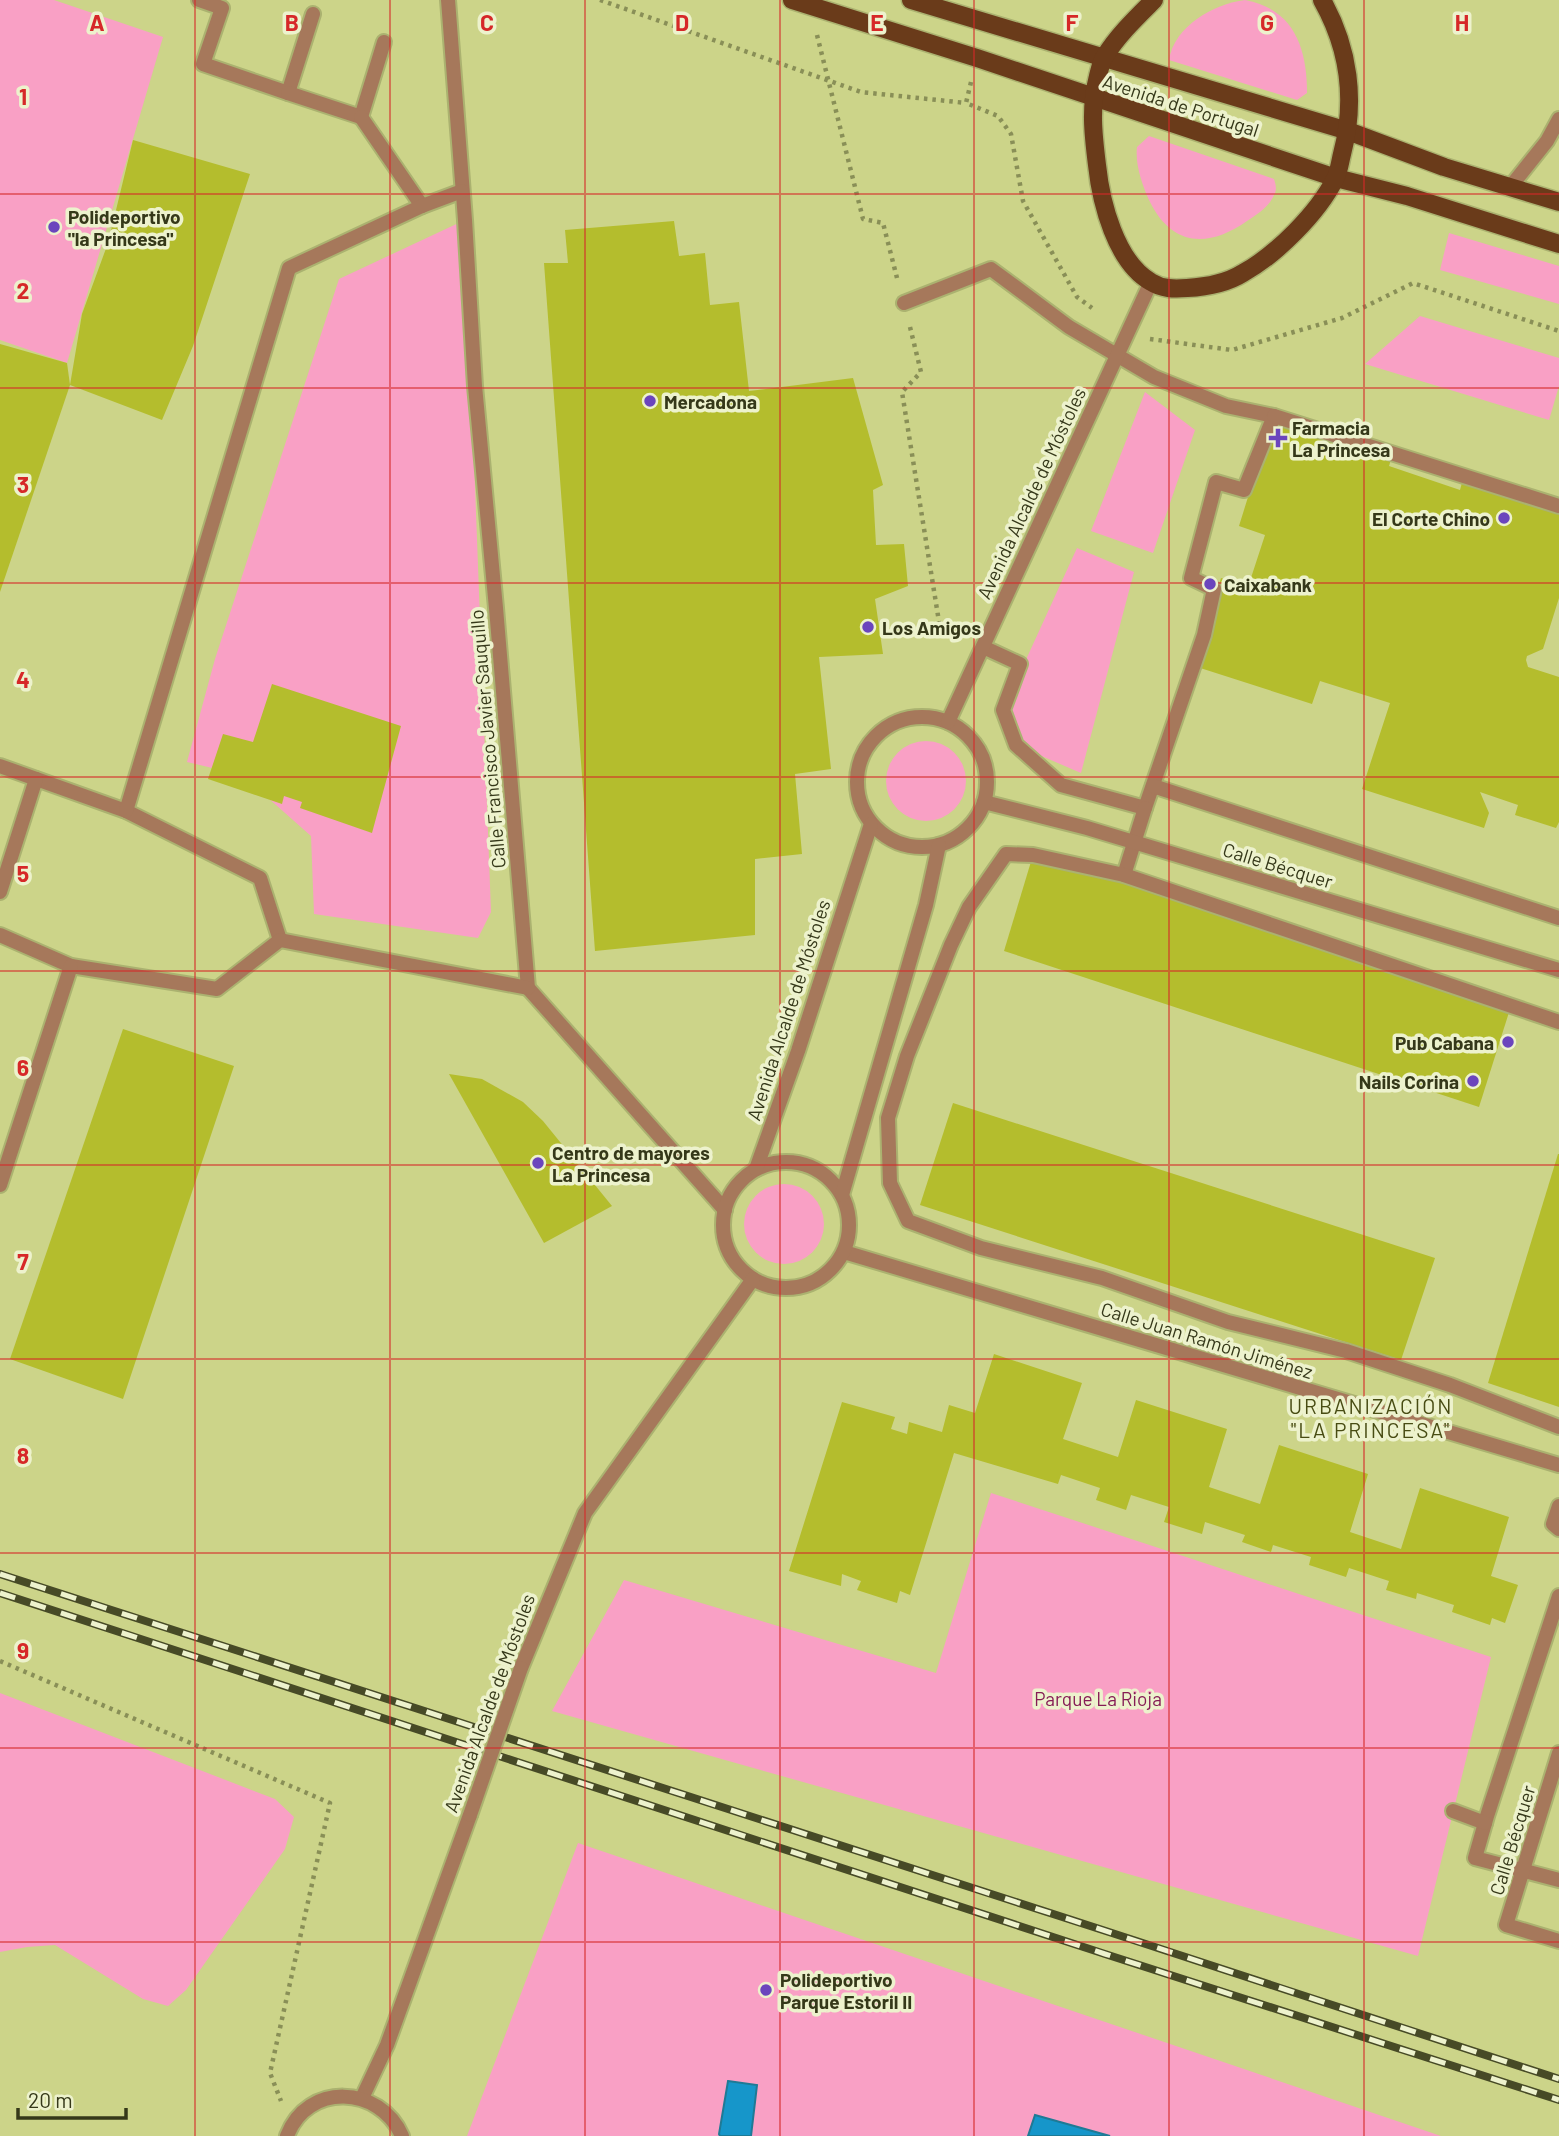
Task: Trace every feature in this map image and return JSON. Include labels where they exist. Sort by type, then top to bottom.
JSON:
[{"type":"main road","name":"Avenida de Portugal","points":[[911,0],[1348,131],[1444,167],[1559,202]]},
{"type":"main road","points":[[1154,0],[1103,57],[1093,98],[1094,137],[1100,192],[1117,241],[1132,266],[1151,282],[1169,289],[1204,287],[1242,274],[1275,250],[1309,216],[1336,178],[1348,131],[1350,87],[1343,46],[1322,0]]},
{"type":"main road","name":"Avenida de Portugal","points":[[801,3],[977,58],[1336,178],[1407,196],[1559,244]]},
{"type":"street","points":[[199,0],[222,8],[203,64],[361,117],[422,206]]},
{"type":"street","name":"Calle Francisco Javier Sauquillo","points":[[448,0],[475,386],[528,988]]},
{"type":"street","points":[[288,93],[313,14]]},
{"type":"street","points":[[361,117],[384,42]]},
{"type":"street","points":[[1511,186],[1547,141],[1559,119]]},
{"type":"street","points":[[126,811],[289,268],[422,206],[463,191]]},
{"type":"street","points":[[904,303],[991,269],[1069,327],[1154,377],[1226,406],[1274,416],[1559,506]]},
{"type":"street","name":"Avenida Alcalde de Móstoles","points":[[948,722],[1151,282]]},
{"type":"street","points":[[1124,875],[1203,635],[1214,589],[1191,578],[1216,482],[1244,489],[1274,416]]},
{"type":"street","points":[[983,647],[1020,664],[1003,710],[1016,746],[1061,785],[1145,808]]},
{"type":"street","points":[[928,716],[948,722],[968,736],[982,755],[988,779],[984,802],[974,821],[958,837],[939,845],[914,847],[890,840],[872,824],[860,805],[856,784],[859,762],[869,742],[885,726],[905,718],[928,716]]},
{"type":"street","points":[[0,766],[126,811],[260,878],[280,940]]},
{"type":"street","points":[[0,892],[36,779]]},
{"type":"street","points":[[1153,786],[1559,918]]},
{"type":"street","name":"Calle Bécquer","points":[[984,802],[1087,828],[1559,970]]},
{"type":"street","name":"Avenida Alcalde de Móstoles","points":[[756,1170],[872,824]]},
{"type":"street","points":[[842,1195],[926,905],[939,845]]},
{"type":"street","points":[[1559,1022],[1124,875],[1033,855],[1006,853],[969,907],[951,945],[907,1056],[888,1118],[890,1183],[908,1221],[981,1248],[1102,1278],[1228,1322],[1346,1352],[1450,1385],[1559,1427]]},
{"type":"street","points":[[0,935],[71,966],[217,989],[280,940],[528,988],[725,1210]]},
{"type":"street","points":[[0,1185],[71,966]]},
{"type":"street","points":[[775,1163],[795,1163],[814,1168],[830,1180],[842,1195],[849,1214],[849,1233],[844,1252],[832,1269],[815,1282],[795,1288],[773,1287],[753,1279],[738,1266],[728,1249],[724,1230],[725,1210],[731,1194],[742,1180],[756,1170],[775,1163]]},
{"type":"street","name":"Calle Juan Ramón Jiménez","points":[[844,1252],[1559,1465]]},
{"type":"street","name":"Avenida Alcalde de Móstoles","points":[[362,2098],[387,2045],[520,1668],[585,1513],[753,1279]]},
{"type":"street","points":[[1559,1506],[1553,1524],[1559,1529]]},
{"type":"street","points":[[1559,1596],[1475,1858],[1559,1880]]},
{"type":"street","name":"Calle Bécquer","points":[[1559,1753],[1506,1925],[1559,1941]]},
{"type":"street","points":[[1453,1811],[1485,1823]]},
{"type":"street","points":[[289,2130],[305,2109],[322,2099],[342,2096],[362,2098],[382,2108],[397,2124],[402,2136]]},
{"type":"path","points":[[600,0],[861,92],[966,103]]},
{"type":"path","points":[[801,3],[828,81],[863,219],[883,223],[921,372],[902,392],[940,628],[983,647]]},
{"type":"path","points":[[0,1661],[330,1803],[270,2073],[289,2130]]},
{"type":"green space","name":"Polideportivo \"la Princesa\"","points":[[0,0],[54,0],[163,37],[67,363],[0,340]]},
{"type":"green space","points":[[1245,0],[1275,12],[1294,33],[1304,61],[1307,93],[1297,100],[1169,60],[1179,37],[1197,19],[1221,6]]},
{"type":"green space","points":[[1149,136],[1274,179],[1275,193],[1269,203],[1251,219],[1218,236],[1204,239],[1179,234],[1168,227],[1158,215],[1142,181],[1137,147]]},
{"type":"green space","points":[[465,220],[491,912],[478,938],[314,914],[311,836],[242,775],[187,762],[215,659],[339,279]]},
{"type":"green space","points":[[1449,233],[1559,266],[1559,304],[1440,270]]},
{"type":"green space","points":[[1420,316],[1559,358],[1559,386],[1549,420],[1365,364]]},
{"type":"green space","points":[[1145,392],[1195,430],[1153,553],[1091,531]]},
{"type":"green space","points":[[1077,548],[1134,572],[1081,773],[1016,745],[1003,710]]},
{"type":"green space","points":[[926,741],[941,744],[954,753],[963,766],[966,781],[963,796],[954,809],[941,818],[926,821],[911,818],[898,809],[889,796],[886,781],[889,766],[898,753],[911,744]]},
{"type":"green space","points":[[784,1184],[799,1187],[812,1196],[821,1209],[824,1224],[821,1239],[812,1252],[799,1261],[784,1264],[769,1261],[756,1252],[747,1239],[744,1224],[747,1209],[756,1196],[769,1187]]},
{"type":"green space","name":"Parque La Rioja","points":[[991,1493],[1491,1657],[1418,1956],[552,1711],[624,1580],[936,1673]]},
{"type":"green space","points":[[0,1693],[275,1799],[294,1817],[285,1849],[186,1990],[168,2006],[143,1999],[55,1945],[0,1952]]},
{"type":"green space","name":"Polideportivo Parque Estoril II","points":[[578,1843],[1441,2136],[467,2136]]},
{"type":"water","points":[[728,2081],[757,2085],[751,2136],[719,2134]]},
{"type":"water","points":[[1035,2115],[1110,2136],[1028,2136]]},
{"type":"building","points":[[133,140],[250,174],[193,346],[162,420],[70,385],[82,314],[108,243]]},
{"type":"building","points":[[674,221],[679,256],[705,253],[710,305],[739,302],[749,391],[853,378],[883,485],[873,490],[876,545],[904,544],[908,586],[875,599],[883,654],[819,657],[831,769],[795,774],[802,854],[755,859],[755,935],[595,951],[544,263],[568,263],[565,230]]},
{"type":"building","points":[[0,344],[67,363],[70,385],[0,592]]},
{"type":"building","points":[[1272,420],[1393,453],[1389,466],[1460,490],[1464,475],[1559,506],[1559,598],[1543,649],[1527,656],[1526,660],[1528,667],[1559,677],[1559,822],[1556,828],[1515,815],[1518,805],[1480,792],[1489,813],[1484,828],[1362,789],[1390,703],[1320,681],[1312,704],[1194,666],[1221,578],[1248,587],[1265,535],[1239,526]]},
{"type":"building","points":[[272,684],[401,726],[372,833],[300,808],[302,802],[284,796],[282,804],[208,779],[223,734],[253,742]]},
{"type":"building","points":[[1033,855],[1124,875],[1511,1006],[1479,1107],[1004,951]]},
{"type":"building","points":[[123,1029],[234,1066],[123,1399],[10,1359]]},
{"type":"building","name":"Centro de mayores La Princesa","points":[[449,1074],[482,1079],[523,1102],[543,1121],[612,1206],[544,1243]]},
{"type":"building","points":[[953,1103],[1435,1258],[1401,1360],[920,1205]]},
{"type":"building","points":[[1559,1154],[1559,1407],[1488,1383]]},
{"type":"building","points":[[994,1354],[1082,1383],[1063,1439],[1118,1457],[1136,1400],[1227,1429],[1209,1487],[1260,1504],[1279,1445],[1368,1474],[1350,1532],[1401,1549],[1420,1488],[1509,1517],[1491,1576],[1518,1585],[1505,1623],[1492,1618],[1490,1625],[1452,1612],[1454,1605],[1417,1593],[1416,1599],[1386,1590],[1389,1581],[1349,1568],[1346,1577],[1309,1565],[1311,1557],[1273,1545],[1271,1552],[1242,1542],[1245,1535],[1205,1522],[1202,1534],[1164,1522],[1169,1507],[1131,1495],[1126,1510],[1096,1500],[1100,1488],[1061,1475],[1058,1484],[954,1453],[910,1595],[900,1591],[897,1603],[857,1590],[861,1581],[842,1574],[841,1586],[789,1571],[842,1402],[895,1417],[891,1429],[907,1434],[909,1422],[942,1432],[949,1405],[975,1413]]},
{"type":"railway","points":[[0,1574],[1559,2079]]},
{"type":"railway","points":[[0,1593],[1559,2100]]},
{"type":"place","name":"Polideportivo \"la Princesa\"","points":[[54,227]]},
{"type":"place","name":"Mercadona","points":[[650,401]]},
{"type":"place","name":"Farmacia La Princesa","points":[[1278,438]]},
{"type":"place","name":"El Corte Chino","points":[[1504,518]]},
{"type":"place","name":"Caixabank","points":[[1210,584]]},
{"type":"place","name":"Los Amigos","points":[[868,627]]},
{"type":"place","name":"Pub Cabana","points":[[1508,1042]]},
{"type":"place","name":"Nails Corina","points":[[1473,1081]]},
{"type":"place","name":"Centro de mayores La Princesa","points":[[538,1163]]},
{"type":"place","name":"Polideportivo Parque Estoril II","points":[[766,1990]]},
{"type":"district","name":"URBANIZACIÓN \"LA PRINCESA\"","points":[[1371,1417]]}]
